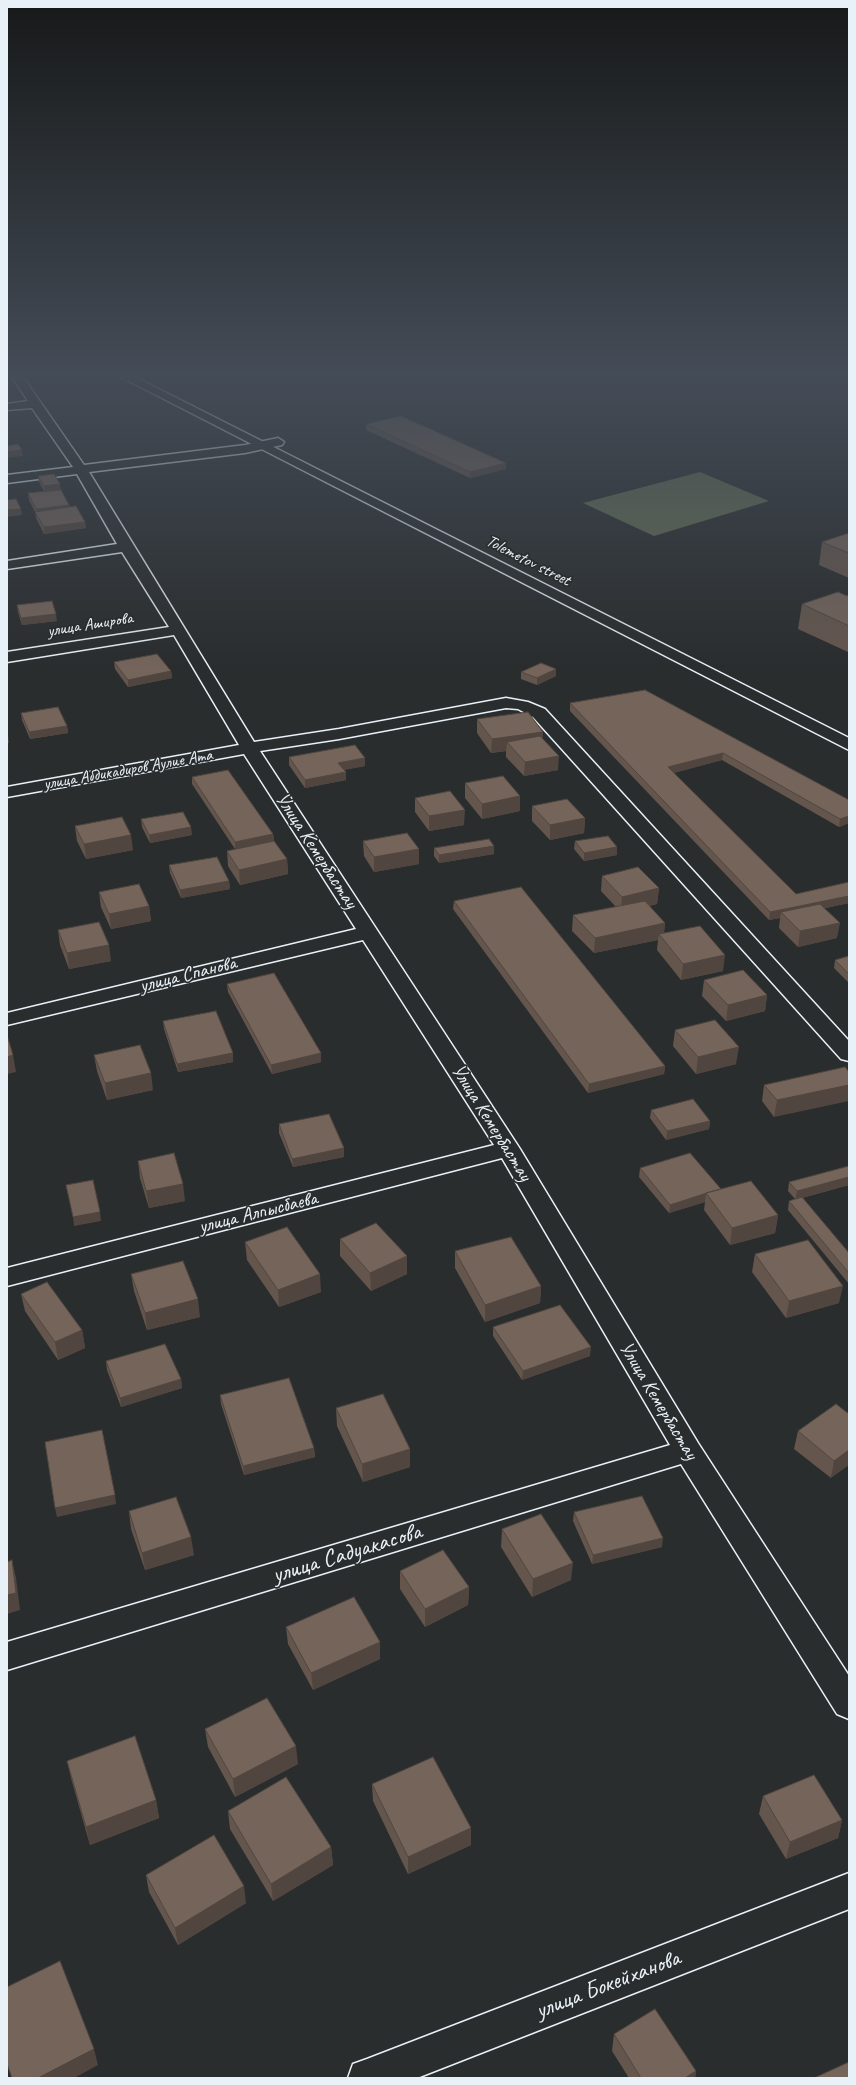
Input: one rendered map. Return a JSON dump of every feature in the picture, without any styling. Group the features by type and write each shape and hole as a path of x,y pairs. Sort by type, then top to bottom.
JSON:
{"street":[{"path":"7,479 46,474"},
{"name":"Улица Кемербастау","path":"84,474 126,547 249,748 508,1149 688,1451 849,1704"},
{"name":"Tolemetov street","path":"316,474 849,745"},
{"name":"Tolemetov street","path":"342,474 836,723"},
{"path":"7,565 126,547"},
{"name":"улица Аширова","path":"7,657 178,630"},
{"name":"улица Абдикадиров Аулие Ата","path":"7,792 249,748 339,734 506,704 522,705 539,713 849,1054"},
{"name":"улица Спанова","path":"7,1019 369,932"},
{"name":"улица Алпысбаева","path":"7,1277 508,1149"},
{"name":"улица Садуакасова","path":"7,1656 688,1451"},
{"name":"улица Бокейханова","path":"367,2078 849,1891"}],"green space":[{"path":"691,474 705,474 769,501 654,536 583,503"}],"building":[{"path":"54,474 60,484 44,486 38,476"},
{"path":"61,490 69,505 36,509 28,493"},
{"path":"16,499 21,509 7,510 7,500"},
{"path":"76,506 85,522 44,527 35,512"},
{"path":"849,533 849,553 822,542"},
{"path":"838,592 847,596 849,595 849,626 802,604"},
{"path":"52,601 56,614 21,618 17,605"},
{"path":"157,654 171,671 128,680 114,662"},
{"path":"541,663 556,669 537,678 521,672"},
{"path":"645,690 849,800 849,816 840,819 723,753 668,767 796,894 849,882 849,896 770,912 570,703"},
{"path":"58,707 67,726 29,732 21,713"},
{"path":"528,712 543,732 492,739 477,719"},
{"path":"540,736 559,756 525,762 507,742"},
{"path":"355,745 365,758 338,763 346,772 305,780 289,757"},
{"path":"228,770 273,834 235,842 192,777"},
{"path":"503,776 520,796 482,804 465,783"},
{"path":"450,791 465,810 429,816 415,798"},
{"path":"567,799 585,818 550,825 532,806"},
{"path":"183,812 191,827 149,835 141,819"},
{"path":"122,817 131,835 84,844 75,826"},
{"path":"407,833 419,849 374,857 363,841"},
{"path":"608,836 617,847 584,853 575,841"},
{"path":"489,839 494,846 439,855 434,848"},
{"path":"274,841 287,859 239,870 227,851"},
{"path":"217,857 229,881 180,890 169,865"},
{"path":"638,867 659,888 622,897 602,876"},
{"path":"139,884 149,906 109,914 99,892"},
{"path":"521,887 665,1066 589,1084 454,901"},
{"path":"645,901 665,923 595,938 573,915"},
{"path":"820,904 840,923 800,931 781,912"},
{"path":"99,922 109,945 67,953 58,930"},
{"path":"700,926 725,955 683,964 659,934"},
{"path":"849,956 849,974 835,960"},
{"path":"743,970 767,995 728,1005 704,980"},
{"path":"274,973 321,1053 271,1065 227,984"},
{"path":"216,1011 233,1053 177,1064 163,1021"},
{"path":"715,1020 739,1047 698,1057 675,1030"},
{"path":"7,1035 13,1055 7,1057"},
{"path":"140,1045 151,1073 105,1083 94,1055"},
{"path":"845,1067 849,1072 849,1085 777,1100 764,1085"},
{"path":"693,1099 710,1121 667,1131 651,1110"},
{"path":"329,1114 344,1148 292,1159 279,1124"},
{"path":"174,1153 183,1184 146,1191 138,1161"},
{"path":"690,1153 721,1189 670,1205 640,1168"},
{"path":"849,1166 849,1177 797,1191 789,1182"},
{"path":"93,1180 100,1212 73,1217 66,1185"},
{"path":"751,1181 778,1215 732,1228 706,1193"},
{"path":"802,1197 849,1253 849,1273 789,1201"},
{"path":"376,1223 407,1256 370,1273 340,1239"},
{"path":"287,1227 320,1274 278,1290 245,1242"},
{"path":"511,1237 541,1286 485,1305 455,1251"},
{"path":"808,1240 843,1286 789,1301 755,1254"},
{"path":"183,1261 198,1299 145,1313 131,1274"},
{"path":"47,1282 82,1330 55,1342 21,1294"},
{"path":"560,1305 591,1347 523,1371 493,1327"},
{"path":"165,1344 181,1379 120,1398 106,1361"},
{"path":"289,1378 314,1448 243,1466 220,1395"},
{"path":"383,1394 410,1449 362,1464 336,1408"},
{"path":"836,1404 849,1414 849,1450 834,1461 798,1431"},
{"path":"102,1430 115,1495 55,1508 45,1442"},
{"path":"642,1496 663,1538 593,1555 574,1512"},
{"path":"176,1497 191,1537 142,1553 129,1511"},
{"path":"541,1514 573,1563 533,1579 502,1529"},
{"path":"443,1550 469,1587 425,1609 400,1571"},
{"path":"12,1560 16,1593 7,1595 7,1562"},
{"path":"354,1597 380,1642 311,1673 286,1627"},
{"path":"267,1698 296,1746 233,1779 205,1729"},
{"path":"135,1736 156,1800 86,1827 67,1761"},
{"path":"433,1757 471,1828 408,1857 372,1784"},
{"path":"814,1775 842,1820 790,1842 763,1796"},
{"path":"286,1777 331,1847 271,1884 228,1811"},
{"path":"214,1835 244,1886 175,1928 146,1875"},
{"path":"60,1961 94,2049 38,2078 12,2078 7,2064 7,1987"},
{"path":"655,2009 696,2071 685,2078 641,2078 614,2034"},
{"path":"849,2062 849,2078 814,2078"}]}
